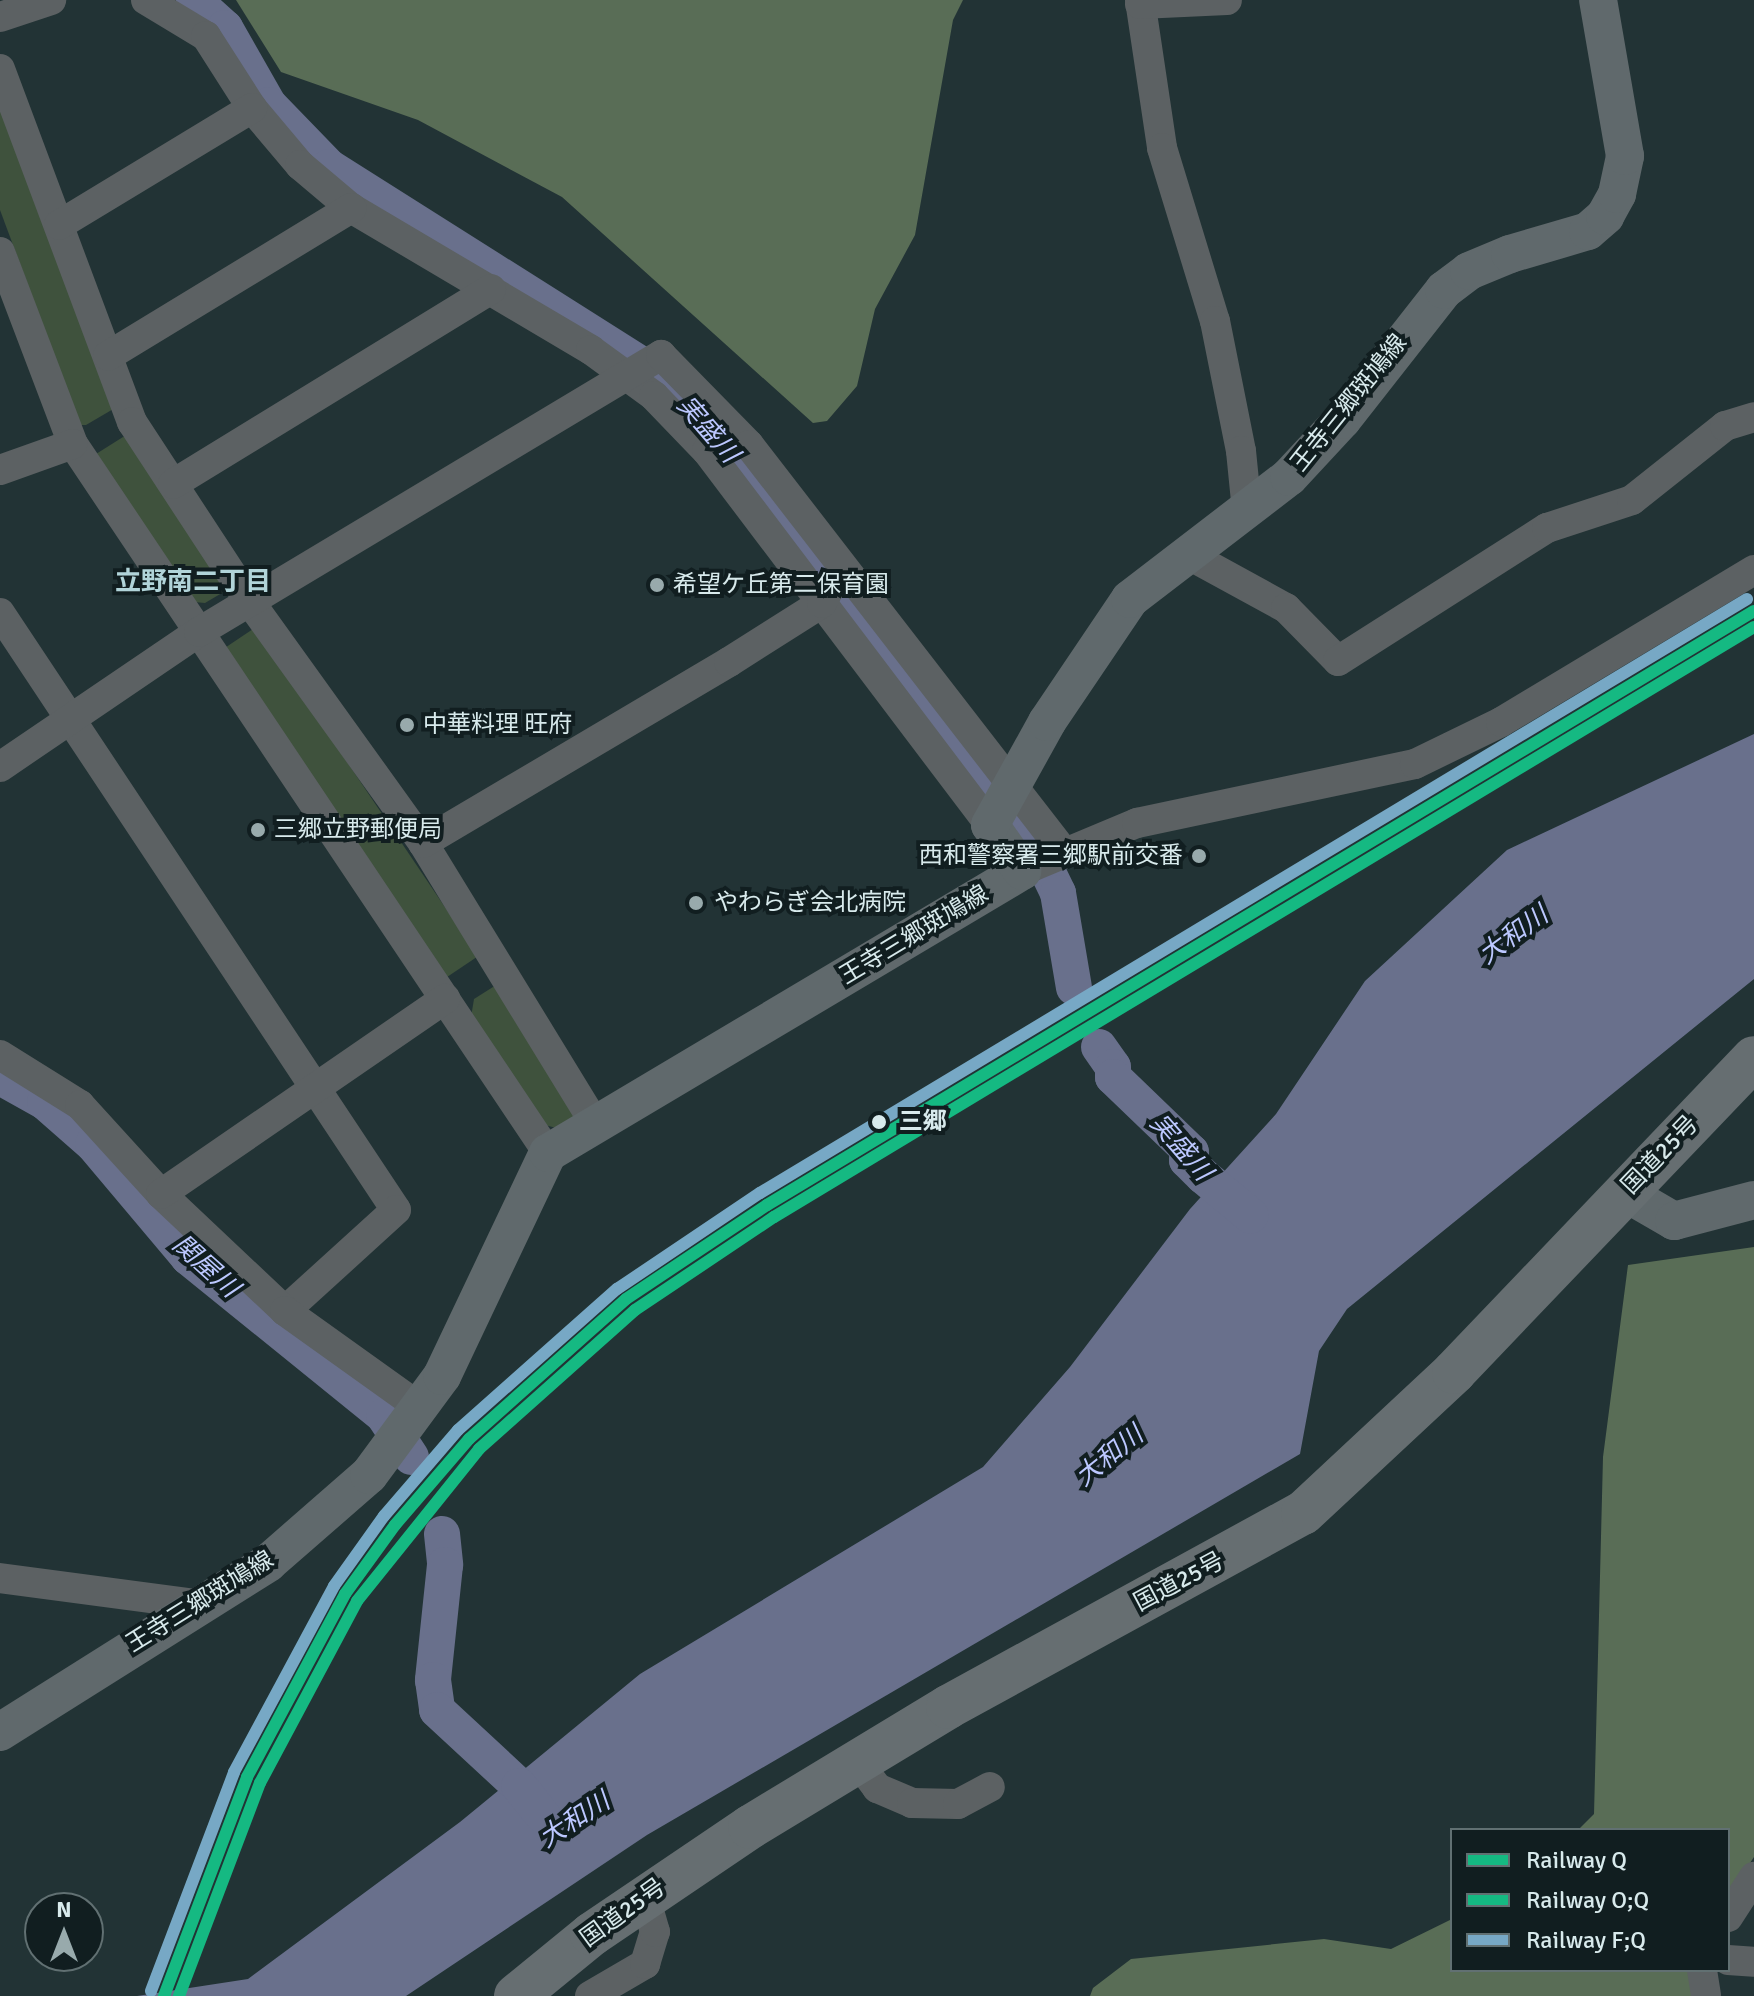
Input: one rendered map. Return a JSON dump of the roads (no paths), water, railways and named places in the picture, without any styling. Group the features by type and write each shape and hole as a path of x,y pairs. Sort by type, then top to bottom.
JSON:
{"highway":[{"name":"国道25号","path":"516,1996 645,1896 857,1761 1303,1513 1443,1383 1754,1058"}],"main road":[{"name":"王寺三郷斑鳩線","path":"1003,805 1047,722 1130,599 1289,477 1342,420 1444,290 1469,271 1510,254 1588,231 1605,216 1617,194 1625,156 1598,0"},
{"path":"1003,805 1042,861"},
{"name":"王寺三郷斑鳩線","path":"0,1732 196,1604 268,1563 369,1475 407,1427 548,1153 1042,861"},
{"path":"1624,1192 1674,1221 1754,1200"}],"street":[{"path":"0,17 51,0"},
{"path":"146,0 206,36 252,108 300,165 351,208 491,289 642,367 749,445 831,589 1003,805"},
{"path":"1227,0 1140,2 1162,148 1215,321 1241,451 1247,511"},
{"path":"0,69 132,422 250,602 423,843 596,1125"},
{"path":"59,225 252,108"},
{"path":"108,356 351,208"},
{"path":"0,252 73,444 548,1153"},
{"path":"173,484 491,289"},
{"path":"642,367 707,451 831,589 1003,805"},
{"path":"0,767 199,632 642,367"},
{"path":"1189,555 1286,608 1338,661 1547,528 1632,500 1725,426 1754,417"},
{"path":"0,470 73,444"},
{"path":"1042,861 1137,823 1415,764 1501,722 1754,570"},
{"path":"423,843 831,589"},
{"path":"0,613 319,1087 396,1210 285,1311"},
{"path":"161,1194 445,999"},
{"path":"0,1055 80,1105 161,1194 407,1427"},
{"path":"0,1578 196,1604"},
{"path":"857,1761 877,1788 912,1803 958,1804 990,1787"},
{"path":"1730,1914 1754,1877"},
{"path":"590,1996 645,1964 655,1932 645,1896"},
{"path":"1730,1960 1754,1962"},
{"path":"1702,1972 1706,1996"}],"water":[{"name":"大和川","path":"1754,734 1754,979 1347,1309 1319,1351 1300,1454 647,1835 406,1996 137,1996 248,1979 460,1822 640,1674 983,1467 1070,1367 1190,1209 1276,1114 1365,981 1507,850"}],"waterway":[{"name":"実盛川","path":"194,0 225,28 269,105 329,167 660,376 762,494 1032,839 1058,893 1074,988"},
{"name":"実盛川","path":"1099,1047 1113,1067 1113,1077 1191,1152 1187,1160 1251,1216"},
{"name":"関屋川","path":"0,1077 45,1102 93,1144 188,1257 384,1416 411,1457"},
{"name":"関屋川","path":"442,1534 445,1565 433,1680 437,1710 519,1786 543,1816"}],"rail line":[{"name":"F;Q","path":"151,1991 234,1772 334,1586 384,1516 458,1430 617,1289 760,1193 1747,599"},
{"name":"Q","path":"164,1996 247,1777 345,1594 395,1525 469,1439 626,1299 767,1205 1754,611"},
{"name":"O;Q","path":"179,1996 260,1783 357,1601 479,1449 635,1310 774,1217 1754,627"}],"place":[{"name":"希望ケ丘第二保育園","path":"657,585"},
{"name":"中華料理 旺府","path":"407,725"},
{"name":"三郷立野郵便局","path":"258,830"},
{"name":"西和警察署三郷駅前交番","path":"1199,856"},
{"name":"やわらぎ会北病院","path":"696,903"},
{"name":"三郷","path":"879,1122"}],"district":[{"name":"立野南二丁目","path":"193,583"}]}
